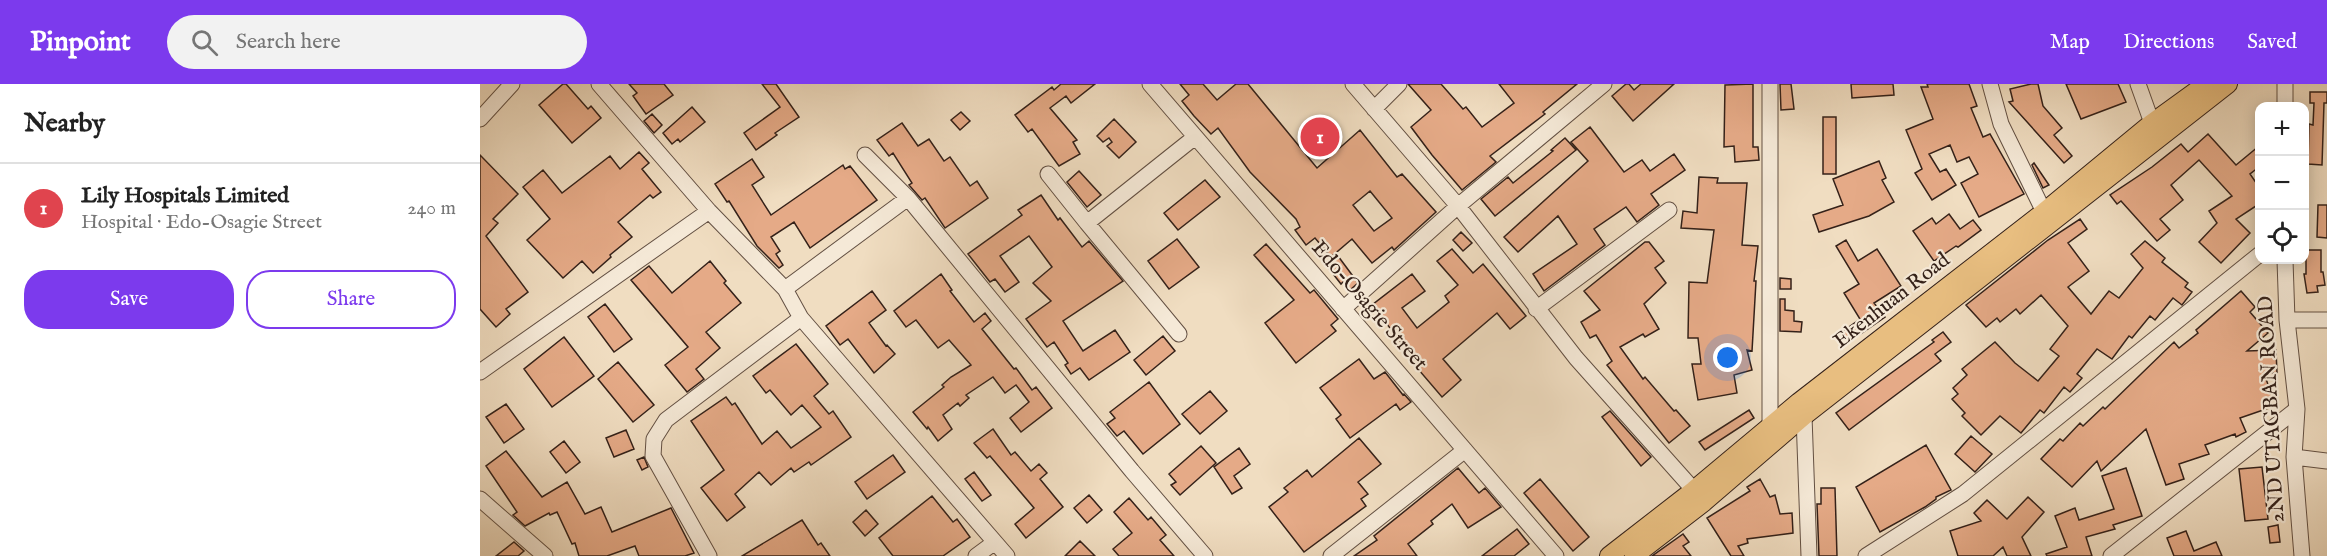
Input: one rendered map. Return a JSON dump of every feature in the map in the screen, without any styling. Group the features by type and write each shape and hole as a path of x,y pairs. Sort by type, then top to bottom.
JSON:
{"main road":[{"name":"Ekenhuan Road","path":"1634,556 1699,496 1770,425 2044,212 2152,123 2206,84"},
{"name":"Ekenhuan Road","path":"1608,556 1699,496 2167,134 2228,84"}],"street":[{"path":"480,119 512,84"},
{"path":"599,84 709,211 785,289 801,318 1007,556"},
{"name":"Edo-Osagie Street","path":"1150,84 1557,556"},
{"path":"1353,84 1458,206 1576,358 1699,496"},
{"path":"1374,109 1399,84"},
{"path":"1343,309 1458,206 1604,84"},
{"path":"1770,84 1770,425"},
{"path":"1990,84 2001,124 2044,212"},
{"path":"2138,84 2152,123"},
{"path":"2285,84 2285,102"},
{"path":"1087,223 1195,137"},
{"path":"865,155 908,198 1132,471 1205,556"},
{"path":"1048,174 1179,334"},
{"path":"785,289 908,198"},
{"path":"1536,309 1669,210"},
{"path":"480,372 709,211"},
{"path":"1866,556 1964,494 2255,257"},
{"name":"2ND UTAGBAN ROAD","path":"2286,264 2287,320 2297,409 2294,458 2302,556"},
{"path":"709,556 653,456 654,439 666,420 801,318"},
{"path":"2287,320 2327,320"},
{"path":"2111,556 2297,409"},
{"path":"1803,416 1809,556"},
{"path":"1331,556 1465,450"},
{"path":"2294,458 2327,461"},
{"path":"480,499 545,556"},
{"path":"976,556 995,542"}],"building":[{"path":"563,84 566,84 588,109 591,106 601,118 572,143 539,105"},
{"path":"629,84 664,84 673,95 646,114 633,96 637,93"},
{"path":"762,84 776,84 799,117 775,133 777,135 756,150 744,133 780,107"},
{"path":"1061,84 1095,84 1071,103 1066,96 1050,108 1077,140 1073,142 1080,154 1059,166 1032,129 1028,132 1015,115 1052,87 1054,90"},
{"path":"1180,84 1203,84 1217,100 1236,84 1248,84 1317,168 1360,130 1397,177 1402,174 1436,212 1394,250 1392,247 1372,263 1352,239 1331,257 1315,238 1306,245 1295,230 1300,227 1296,219 1250,172 1218,128 1211,134 1182,101 1189,95","holes":["1370,191 1392,218 1374,231 1353,205"]},
{"path":"1408,84 1441,84 1463,109 1466,107 1482,127 1514,103 1499,84 1577,84 1543,112 1545,114 1490,156 1496,162 1462,190 1411,127 1431,110"},
{"path":"1626,84 1634,90 1641,84 1674,84 1633,121 1612,96"},
{"path":"1753,84 1753,147 1758,147 1759,160 1735,162 1734,146 1724,147 1725,85"},
{"path":"1780,84 1791,84 1794,109 1781,110"},
{"path":"1851,84 1893,84 1894,95 1852,98"},
{"path":"1927,84 1969,84 1977,106 1971,108 1983,137 1990,134 2024,194 1979,217 1961,183 1978,174 1969,157 1957,162 1950,145 1929,154 1940,172 1946,169 1956,185 1932,200 1915,173 1922,169 1906,130 1933,119 1921,87 1928,87"},
{"path":"2038,84 2043,106 2062,128 2054,135 2072,156 2064,163 2009,102 2013,101 2010,89"},
{"path":"2066,84 2118,84 2126,102 2081,119"},
{"path":"2310,92 2327,92 2327,103 2324,103 2322,165 2309,164 2309,124 2313,125 2314,103 2310,103"},
{"path":"692,107 705,122 680,142 678,139 672,144 663,133"},
{"path":"961,112 970,121 960,130 951,120"},
{"path":"652,114 662,125 654,133 644,121"},
{"path":"1823,117 1836,117 1836,174 1823,174"},
{"path":"1114,119 1136,142 1119,158 1107,146 1112,142 1109,138 1103,142 1097,136"},
{"path":"902,123 918,146 929,139 944,161 950,157 970,186 977,181 988,198 945,228 925,198 922,200 909,185 912,183 893,153 889,156 877,140"},
{"path":"1590,127 1624,172 1642,160 1650,171 1674,154 1685,170 1651,194 1659,205 1637,222 1626,207 1594,229 1605,245 1544,291 1533,274 1577,244 1558,216 1518,252 1504,237 1588,161 1571,142"},
{"path":"2208,134 2236,165 2255,149 2255,170 2250,174 2255,181 2255,207 2236,219 2250,233 2221,263 2199,242 2217,223 2209,211 2232,196 2199,160 2171,185 2183,200 2160,219 2170,230 2157,241 2121,201 2117,204 2110,195 2181,144 2188,152"},
{"path":"1565,138 1576,150 1495,216 1481,199 1508,177 1513,183 1553,151 1551,150"},
{"path":"639,152 649,163 642,169 661,192 653,198 650,195 618,222 632,237 593,273 582,261 563,278 527,240 550,219 523,187 543,170 562,193 610,156 620,169"},
{"path":"480,155 518,194 493,219 498,223 486,236 528,292 506,309 510,314 496,327 480,309"},
{"path":"752,159 764,177 752,185 771,215 843,165 845,169 850,166 877,200 810,248 794,222 771,237 780,251 776,254 783,265 779,268 757,246 729,201 727,202 715,184"},
{"path":"1879,161 1886,178 1882,180 1894,202 1869,216 1819,232 1813,215 1843,205 1833,179"},
{"path":"2034,163 2049,185 2043,188 2032,165"},
{"path":"1079,171 1101,195 1087,207 1067,182"},
{"path":"1699,177 1718,178 1717,183 1747,183 1742,245 1758,246 1754,281 1756,281 1752,351 1747,350 1752,370 1734,375 1737,393 1698,400 1692,364 1701,364 1698,338 1688,338 1689,282 1707,283 1714,230 1681,228 1683,211 1697,213"},
{"path":"1205,180 1220,197 1178,230 1164,213"},
{"path":"1041,195 1058,220 1060,218 1082,247 1089,241 1123,281 1063,321 1083,351 1115,330 1130,352 1089,380 1080,368 1071,374 1065,365 1068,363 1054,342 1047,347 1026,319 1051,301 1033,283 1052,267 1029,236 1000,256 1019,282 1005,292 995,279 990,282 968,254 1022,215 1018,210"},
{"path":"2318,205 2327,205 2327,238 2317,237"},
{"path":"1949,214 1960,229 1973,220 1981,230 1934,261 1913,231 1932,218 1936,224"},
{"path":"2080,219 2087,229 2068,243 2089,271 2068,287 2091,314 2109,291 2119,298 2143,268 2131,254 2145,241 2165,258 2162,262 2188,283 2185,287 2192,292 2182,305 2173,298 2155,320 2150,316 2132,338 2129,336 2112,359 2097,349 2077,374 2082,378 2070,392 2064,387 2044,413 2040,410 2021,433 2000,416 1981,435 1962,416 1965,413 1952,399 1958,394 1953,388 1967,375 1962,369 1995,342 2015,363 2038,381 2059,356 2050,349 2068,326 2041,295 2020,314 2016,309 2000,322 1997,318 1986,327 1966,305 2048,240"},
{"path":"1461,232 1472,243 1463,251 1453,240"},
{"path":"1177,239 1199,267 1169,289 1148,261"},
{"path":"1846,240 1858,261 1877,249 1901,286 1874,303 1885,317 1849,342 1842,332 1860,319 1844,293 1859,284 1836,246"},
{"path":"1645,242 1649,242 1664,261 1655,268 1666,283 1644,304 1659,329 1645,337 1643,334 1620,347 1643,379 1645,377 1690,426 1669,443 1607,365 1612,361 1596,335 1590,338 1581,322 1600,310 1584,291"},
{"path":"1266,244 1310,293 1314,290 1338,319 1331,325 1336,331 1296,363 1265,323 1294,300 1254,255"},
{"path":"1452,249 1473,273 1483,264 1526,316 1510,329 1497,313 1443,359 1461,380 1442,397 1412,362 1415,360 1372,305 1412,274 1425,291 1402,308 1417,328 1449,302 1445,296 1458,285 1437,261"},
{"path":"2309,250 2321,250 2321,272 2323,272 2325,285 2317,286 2318,292 2307,293 2304,274 2306,274"},
{"path":"1338,256 1358,283 1350,290 1343,282 1341,284 1326,265"},
{"path":"710,261 726,281 724,283 741,303 706,332 720,348 696,369 704,379 687,392 665,365 688,347 631,280 649,266 672,293"},
{"path":"941,274 952,290 950,291 974,322 985,313 991,321 982,329 1032,390 1036,387 1052,408 1021,432 1010,418 1029,402 1016,385 1005,393 993,377 966,395 969,398 960,406 958,403 943,415 952,429 938,441 913,412 944,387 942,385 951,377 971,365 949,340 938,348 916,320 906,327 894,311"},
{"path":"1780,278 1791,279 1791,289 1780,289"},
{"path":"872,291 886,310 869,323 895,354 874,373 848,339 840,345 826,326"},
{"path":"2241,291 2255,307 2250,312 2268,333 2247,351 2276,350 2277,373 2264,373 2273,399 2267,401 2269,408 2240,418 2246,432 2205,445 2209,454 2179,464 2184,479 2166,485 2146,429 2101,471 2097,461 2072,487 2041,459 2060,439 2063,441 2080,423 2083,426 2103,407 2105,409 2174,342 2179,348 2198,333 2196,330"},
{"path":"1780,299 1785,299 1785,310 1794,311 1794,321 1802,322 1801,332 1780,331"},
{"path":"605,304 632,339 614,352 588,317"},
{"path":"1943,332 1951,342 1935,354 1941,361 1849,430 1836,413 1934,342 1932,340"},
{"path":"1163,336 1175,351 1146,375 1134,360"},
{"path":"564,337 594,376 552,407 524,369"},
{"path":"796,344 828,384 814,396 829,414 833,411 851,437 811,465 809,462 794,472 791,468 771,485 759,472 735,494 745,507 727,521 701,488 724,470 691,421 726,397 732,405 735,403 762,444 777,431 791,448 821,427 802,405 791,415 770,390 766,393 753,376"},
{"path":"1359,359 1374,379 1385,372 1411,402 1400,410 1396,404 1350,438 1336,419 1341,415 1320,388"},
{"path":"618,362 654,405 633,422 598,379"},
{"path":"1149,382 1180,424 1143,454 1124,431 1117,436 1107,424 1115,418 1110,412"},
{"path":"1210,391 1227,411 1200,434 1182,414"},
{"path":"506,404 524,429 504,443 486,417"},
{"path":"1749,410 1754,418 1705,450 1699,442"},
{"path":"1610,411 1651,457 1641,466 1602,417"},
{"path":"993,429 1011,455 1015,452 1031,471 1039,464 1047,473 1040,479 1063,507 1026,538 1015,524 1034,508 990,456 987,458 974,443"},
{"path":"626,430 634,449 614,457 606,438"},
{"path":"1971,436 1992,454 1975,472 1955,454"},
{"path":"1359,438 1381,464 1358,482 1368,494 1361,499 1366,506 1304,552 1269,507 1288,492 1284,488 1307,470 1312,477"},
{"path":"564,441 580,462 566,473 550,452"},
{"path":"1926,445 1951,490 1880,532 1856,487"},
{"path":"1201,446 1216,463 1180,495 1171,485 1176,482 1169,474"},
{"path":"1239,448 1250,464 1234,476 1242,488 1232,494 1214,467"},
{"path":"506,451 542,497 567,482 585,514 601,507 612,532 671,508 694,553 685,556 639,556 635,546 607,556 579,556 575,543 572,544 557,512 550,515 549,513 525,526 513,515 517,512 486,466"},
{"path":"893,455 905,472 867,499 855,482"},
{"path":"644,457 648,467 642,470 637,460"},
{"path":"2262,467 2268,519 2245,521 2239,469"},
{"path":"1458,468 1479,493 1485,488 1501,507 1468,528 1452,504 1431,521 1433,524 1408,544 1417,556 1354,556 1377,540 1374,536"},
{"path":"2126,468 2142,516 2113,525 2115,529 2086,537 2092,556 2047,556 2046,554 2067,547 2055,516 2075,508 2079,520 2114,509 2102,476"},
{"path":"974,472 991,495 982,501 965,479"},
{"path":"1540,479 1589,537 1573,551 1524,493"},
{"path":"1760,479 1770,497 1775,495 1780,514 1792,513 1793,533 1747,539 1748,543 1738,546 1744,556 1731,556 1707,518 1750,491 1747,487"},
{"path":"1821,488 1835,488 1837,556 1819,556 1817,504 1821,504"},
{"path":"1089,495 1102,510 1087,523 1074,508"},
{"path":"932,496 953,522 957,519 970,537 943,556 893,556 879,538"},
{"path":"2028,497 2044,512 2022,537 2031,556 2007,556 2003,547 1993,556 1958,556 1950,531 1981,521 1974,513 1987,500 2007,519"},
{"path":"1129,498 1148,520 1151,517 1166,535 1160,540 1174,556 1119,556 1113,549 1132,533 1114,512"},
{"path":"866,510 878,524 865,536 853,522"},
{"path":"802,520 818,545 821,543 830,556 742,556"},
{"path":"2278,525 2280,542 2270,543 2268,527"},
{"path":"1517,529 1529,544 1514,556 1482,556"},
{"path":"2186,531 2194,551 2216,542 2222,556 2174,556 2167,538"},
{"path":"1683,534 1689,542 1683,546 1691,556 1652,556"},
{"path":"1080,541 1095,556 1065,556"},
{"path":"514,542 524,551 518,556 496,556"}],"place":[{"name":"Lily Hospitals Limited","path":"1320,137"}]}
